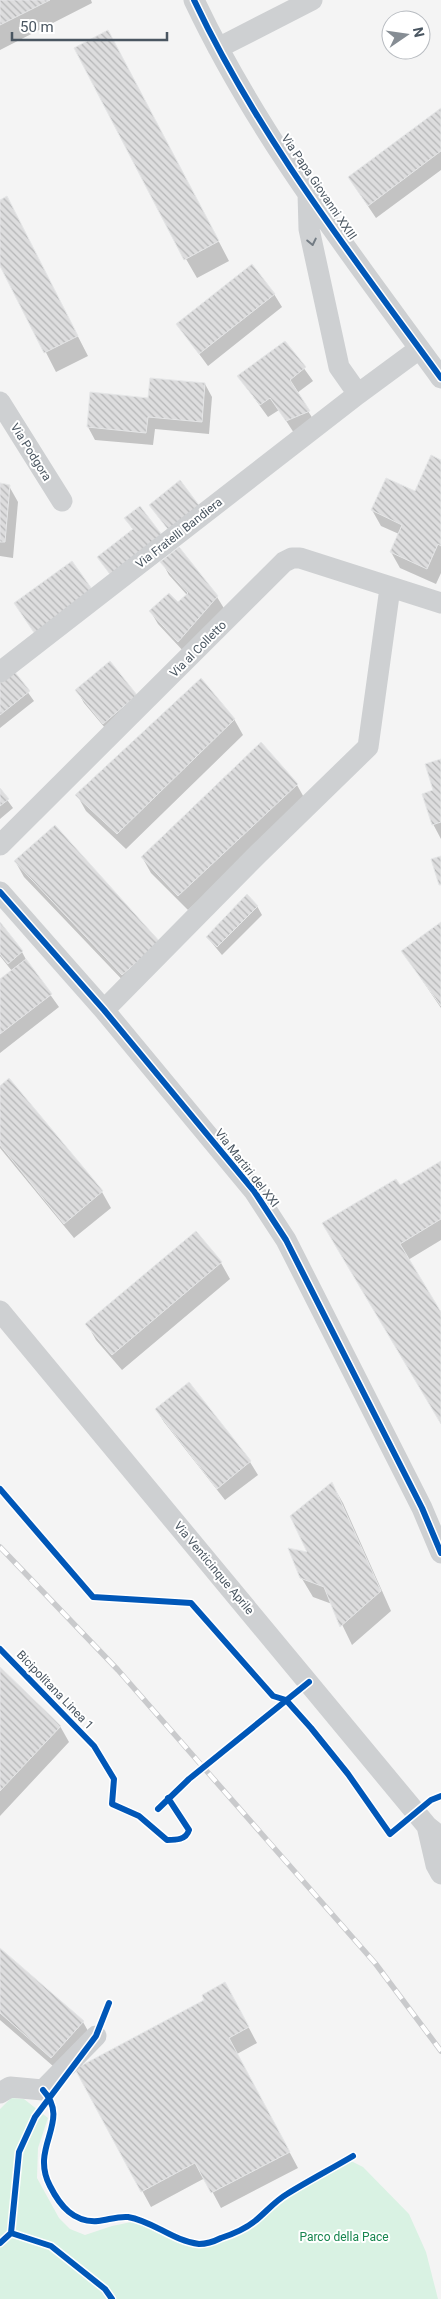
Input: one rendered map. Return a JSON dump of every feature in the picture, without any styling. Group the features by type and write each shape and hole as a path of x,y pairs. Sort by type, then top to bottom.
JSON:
{"street":[{"name":"Via Papa Giovanni XXIII","path":"194,0 218,48 259,117 308,193 441,378"},
{"path":"218,48 312,0"},
{"path":"308,193 309,229 339,367 358,394"},
{"name":"Via Fratelli Bandiera","path":"0,672 419,348"},
{"name":"Via Podgora","path":"0,402 62,501"},
{"name":"Via al Colletto","path":"0,845 284,562 292,558 300,558 390,588 438,601"},
{"path":"104,1010 258,854 368,747 390,588"},
{"name":"Via Martiri del XXI","path":"0,892 104,1010 254,1191 286,1240 434,1513 441,1553"},
{"name":"Via Venticinque Aprile","path":"0,1311 434,1832"},
{"path":"434,1832 436,1865 441,1874"},
{"path":"0,2093 10,2087 43,2090 96,2036"}],"green space":[{"name":"Parco della Pace","path":"11,2098 24,2099 48,2118 38,2148 37,2178 59,2218 70,2229 85,2235 112,2226 141,2220 183,2239 211,2241 229,2235 253,2222 278,2201 309,2185 332,2165 345,2158 363,2167 409,2214 426,2252 438,2299 0,2299 0,2109"}],"building":[{"path":"0,0 50,0 0,25"},
{"path":"108,30 219,241 184,260 74,48"},
{"path":"441,108 441,151 368,206 348,177"},
{"path":"7,196 78,336 44,353 0,266 0,200"},
{"path":"252,264 275,294 199,354 176,324"},
{"path":"285,341 306,367 290,380 310,411 286,421 270,398 260,405 237,376"},
{"path":"150,378 205,383 202,422 148,417 146,433 87,427 90,392 148,398"},
{"path":"431,455 441,460 441,546 438,544 427,569 390,552 402,525 371,510 386,478 415,491"},
{"path":"180,480 201,508 170,532 149,505"},
{"path":"0,483 10,485 5,542 0,542"},
{"path":"140,506 165,539 113,578 97,557 133,529 124,518"},
{"path":"179,547 218,596 178,642 149,611 169,593 178,602 188,593 160,562"},
{"path":"72,561 94,592 35,634 14,603"},
{"path":"110,661 137,695 103,724 75,690"},
{"path":"14,671 30,691 0,715 0,682"},
{"path":"201,678 235,719 117,834 75,795"},
{"path":"261,742 298,784 178,896 141,857"},
{"path":"441,759 441,822 432,825 422,794 433,790 425,764"},
{"path":"0,788 9,799 0,806"},
{"path":"55,825 160,942 122,975 14,861"},
{"path":"441,856 441,885 439,885 431,859"},
{"path":"247,894 258,906 217,947 206,937"},
{"path":"0,922 23,951 8,964 0,954"},
{"path":"441,922 441,1006 401,951"},
{"path":"26,959 52,994 0,1034 0,979"},
{"path":"9,1078 103,1191 64,1224 0,1145 0,1086"},
{"path":"441,1161 441,1219 400,1244 441,1312 441,1424 322,1223 396,1179 400,1185"},
{"path":"196,1231 222,1262 112,1355 85,1324"},
{"path":"189,1382 251,1461 217,1489 155,1409"},
{"path":"332,1482 381,1591 340,1627 324,1587 300,1578 288,1548 307,1552 290,1516"},
{"path":"0,1667 61,1726 0,1791"},
{"path":"0,1948 84,2021 51,2058 0,2013"},
{"path":"225,1982 249,2027 229,2038 290,2152 211,2193 195,2163 141,2192 75,2069 204,2000 202,1995"}],"railway":[{"path":"0,1547 118,1670 375,1963 441,2051"}],"cycle path":[{"path":"194,0 219,50 247,99 308,195 441,378"},
{"path":"0,892 104,1010 254,1191 286,1240 422,1508 441,1553"},
{"path":"0,1489 93,1597 191,1603 273,1696 286,1700 311,1728 348,1774 390,1834 431,1800 441,1796"},
{"name":"Bicipolitana Linea 1","path":"0,1649 94,1746 114,1779 112,1804 139,1816 167,1840 180,1839 186,1836 189,1830 168,1798"},
{"path":"158,1809 189,1779 309,1682"},
{"path":"11,2233 19,2152 35,2117 96,2036 109,2003"},
{"path":"43,2090 51,2102 53,2113 44,2159 45,2172 50,2186 63,2206 75,2216 89,2221 128,2217 146,2222 180,2239 199,2244 207,2243 247,2226 283,2197 353,2156"},
{"path":"0,2243 11,2233 51,2246 105,2289 112,2299"}]}
